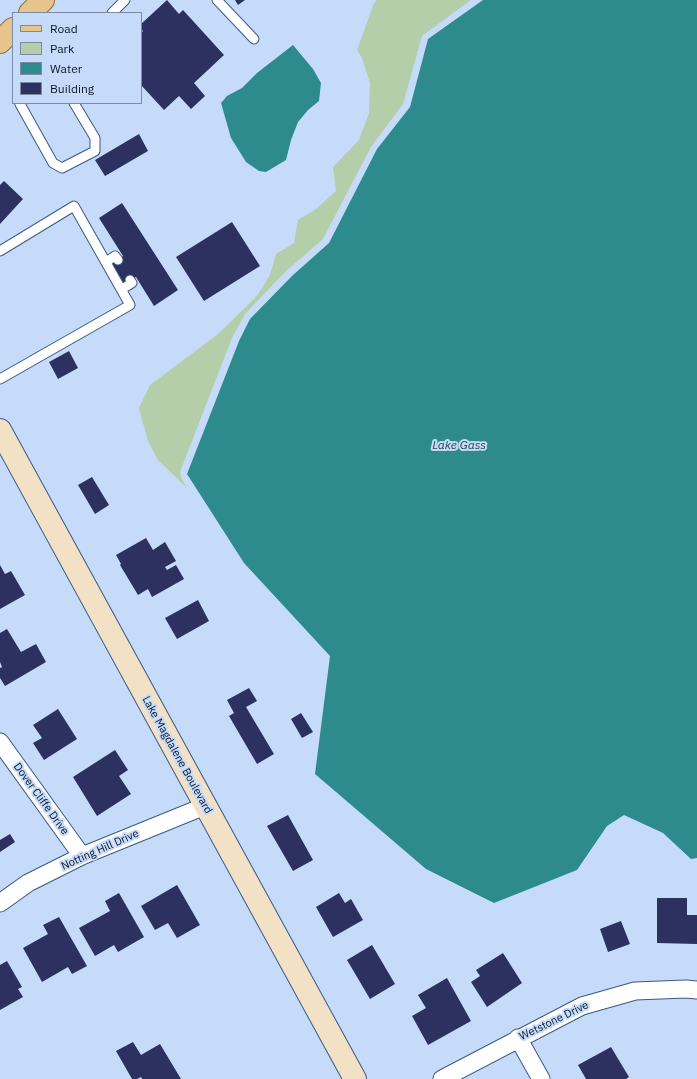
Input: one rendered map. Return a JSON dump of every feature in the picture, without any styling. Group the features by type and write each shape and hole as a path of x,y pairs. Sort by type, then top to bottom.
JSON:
{"main road":[{"path":"31,12 43,0"}],"street":[{"name":"Lake Magdalene Boulevard","path":"0,430 355,1079"},
{"name":"Dover Cliffe Drive","path":"0,742 82,856"},
{"name":"Notting Hill Drive","path":"0,903 28,883 82,856 205,806"},
{"name":"Wetstone Drive","path":"442,1079 518,1038 582,1006 635,991 697,990"},
{"path":"518,1038 541,1079"}],"lane":[{"path":"113,12 125,0"},
{"path":"217,0 254,39"},
{"path":"20,104 53,163 62,168 95,151 95,138 75,104"},
{"path":"0,251 74,206 130,304 0,379"},
{"path":"106,262 115,256 118,260"},
{"path":"122,290 132,283 130,280"}],"green space":[{"path":"377,0 471,0 422,36 403,104 371,147 323,239 286,271 245,314 232,338 180,472 181,478 188,489 158,460 148,441 139,408 150,385 218,334 257,296 270,275 276,254 294,243 298,220 316,209 336,191 333,167 359,140 369,113 370,83 362,58 357,50 374,3"}],"water":[{"name":"Lake Gass","path":"483,0 697,0 697,858 691,859 663,833 624,815 607,826 577,870 494,903 426,869 315,774 330,656 244,563 187,474 239,341 250,319 292,276 329,243 377,149 410,107 428,39"},
{"path":"293,45 313,69 321,83 319,101 308,110 298,122 291,140 286,160 266,172 259,171 246,162 231,138 221,103 227,96 242,88 257,73"}],"building":[{"path":"167,0 179,14 183,10 224,55 194,83 205,96 191,109 179,96 164,110 142,86 142,23"},
{"path":"235,0 245,0 238,5"},
{"path":"139,134 148,151 105,176 95,160"},
{"path":"4,181 23,199 0,224 0,185"},
{"path":"122,203 178,290 154,306 136,277 122,286 108,266 123,256 99,218"},
{"path":"232,222 260,266 204,301 176,257"},
{"path":"69,351 78,368 58,379 49,362"},
{"path":"92,477 109,505 95,514 78,485"},
{"path":"146,538 153,550 165,542 176,561 165,567 167,570 176,565 184,579 152,597 148,589 138,595 120,565 121,564 116,555"},
{"path":"0,565 5,574 11,571 25,595 0,609"},
{"path":"198,600 209,621 177,639 165,618"},
{"path":"7,629 21,652 36,644 46,662 5,686 0,678 0,668 2,667 0,662 0,633"},
{"path":"249,688 257,701 246,707 274,754 257,764 229,716 234,713 227,700"},
{"path":"58,709 77,739 44,760 33,743 42,738 33,725"},
{"path":"301,713 313,732 302,738 291,719"},
{"path":"115,750 128,770 119,776 131,794 97,816 73,777"},
{"path":"288,815 313,860 293,871 267,826"},
{"path":"10,834 15,842 0,852 0,840"},
{"path":"177,885 200,925 177,938 168,923 155,930 141,906"},
{"path":"119,893 144,937 118,952 114,945 95,956 79,928 110,911 105,901"},
{"path":"339,893 345,903 351,899 363,920 333,937 316,907"},
{"path":"657,898 687,898 687,915 697,915 697,944 657,943"},
{"path":"59,917 87,966 72,974 68,967 42,982 23,948 48,934 43,925"},
{"path":"621,921 630,944 608,952 600,929"},
{"path":"372,945 395,984 370,999 347,960"},
{"path":"503,953 522,983 487,1007 471,982 480,976 476,970"},
{"path":"7,961 22,987 18,989 23,997 0,1010 0,965"},
{"path":"447,978 471,1021 428,1045 412,1016 426,1008 418,995"},
{"path":"133,1042 141,1055 160,1044 181,1079 142,1079 141,1077 132,1079 116,1051"},
{"path":"611,1047 629,1077 626,1079 586,1079 578,1065"}]}
